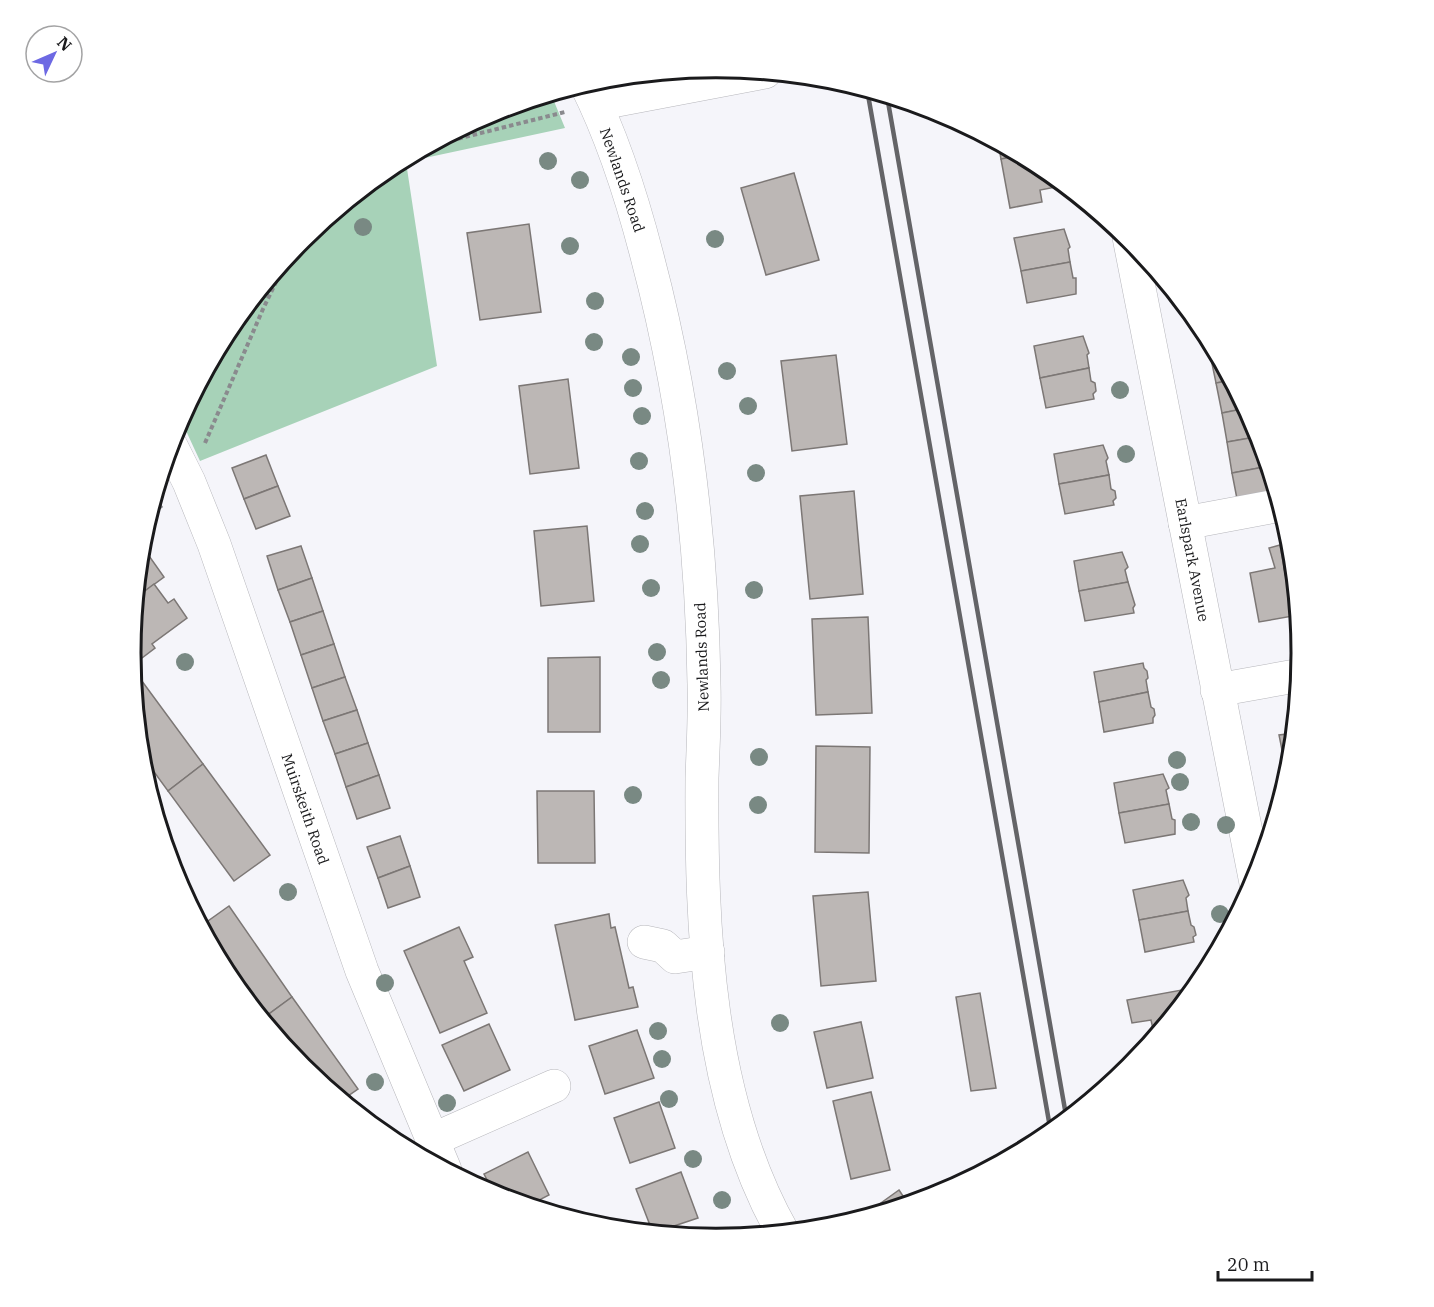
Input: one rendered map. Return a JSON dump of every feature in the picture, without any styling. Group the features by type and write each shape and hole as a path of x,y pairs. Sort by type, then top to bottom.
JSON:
{"street":[{"path":"591,94 717,78"},
{"name":"Newlands Road","path":"591,94 636,213 662,313 677,391 691,488 700,587 704,684 702,838 704,919 720,1052 730,1100 746,1155 766,1204 779,1225"},
{"name":"Earlspark Avenue","path":"1133,256 1217,690 1256,855"},
{"name":"Muirskeith Road","path":"176,457 214,544 362,972 441,1158"},
{"path":"1185,523 1273,506"},
{"path":"1217,690 1291,677"},
{"path":"644,942 663,946 675,957 708,952"},
{"path":"432,1140 554,1086"}],"path":[{"path":"477,131 591,94"},
{"path":"189,482 274,286"}],"green space":[{"path":"554,102 565,128 424,158 462,137"},
{"path":"407,169 437,366 200,461 186,431 201,399 238,334 284,274 310,247 367,197"}],"building":[{"path":"1000,152 1009,157 1001,159"},
{"path":"1009,157 1054,187 1040,190 1042,202 1010,208 1001,159"},
{"path":"794,173 819,260 766,275 741,188"},
{"path":"529,224 541,312 480,320 467,233"},
{"path":"1064,229 1070,247 1068,249 1070,262 1021,271 1014,238"},
{"path":"1070,262 1073,278 1076,278 1076,294 1027,303 1021,271"},
{"path":"1083,336 1089,353 1087,355 1089,368 1040,378 1034,346"},
{"path":"836,355 847,444 792,451 781,361"},
{"path":"1211,359 1224,382 1216,383"},
{"path":"1089,368 1091,381 1095,383 1094,399 1046,408 1040,378"},
{"path":"568,379 579,468 530,474 519,386"},
{"path":"1224,382 1238,410 1222,413 1216,383"},
{"path":"1238,410 1251,438 1227,442 1222,413"},
{"path":"1251,438 1261,467 1232,473 1227,442"},
{"path":"1103,445 1108,458 1106,461 1109,475 1059,484 1054,454"},
{"path":"266,455 278,486 244,499 232,468"},
{"path":"1261,467 1271,498 1238,504 1232,473"},
{"path":"1109,475 1111,489 1115,491 1114,505 1065,514 1059,484"},
{"path":"278,486 290,516 256,529 244,499"},
{"path":"854,491 863,594 810,599 800,496"},
{"path":"587,526 594,601 541,606 534,531"},
{"path":"1280,545 1291,616 1259,622 1250,573 1275,568 1269,548"},
{"path":"301,546 312,578 278,590 267,556"},
{"path":"1122,552 1128,567 1125,570 1128,582 1079,591 1074,561"},
{"path":"150,557 164,577 145,591"},
{"path":"1284,567 1286,567 1288,578 1289,597"},
{"path":"312,578 323,611 290,622 278,590"},
{"path":"1128,582 1135,605 1134,613 1085,621 1079,591"},
{"path":"154,584 168,603 174,599 187,618 152,644 155,648 142,658 141,654 145,591"},
{"path":"323,611 334,644 301,655 290,622"},
{"path":"868,617 872,713 816,715 812,619"},
{"path":"334,644 345,677 312,688 301,655"},
{"path":"600,657 600,732 548,732 548,658"},
{"path":"1143,663 1147,671 1148,692 1099,702 1094,672"},
{"path":"345,677 357,710 323,721 312,688"},
{"path":"143,682 203,764 168,791 154,772 146,729"},
{"path":"1148,692 1155,715 1153,723 1104,732 1099,702"},
{"path":"357,710 368,743 335,754 323,721"},
{"path":"1287,734 1283,755 1279,735"},
{"path":"368,743 379,775 346,787 335,754"},
{"path":"816,746 870,747 869,853 815,852"},
{"path":"203,764 270,855 234,881 168,791"},
{"path":"1163,774 1169,788 1166,790 1169,804 1119,813 1114,783"},
{"path":"379,775 390,808 357,819 346,787"},
{"path":"537,791 594,791 595,863 538,863"},
{"path":"1169,804 1172,819 1175,820 1175,834 1125,843 1119,813"},
{"path":"400,836 410,866 378,878 367,847"},
{"path":"410,866 420,897 388,908 378,878"},
{"path":"1183,880 1189,895 1186,898 1188,911 1139,920 1133,890"},
{"path":"868,892 876,981 821,986 813,896"},
{"path":"229,906 292,997 268,1014 238,973 208,921"},
{"path":"1188,911 1196,935 1193,937 1194,942 1145,952 1139,920"},
{"path":"609,914 611,928 615,927 629,988 633,987 638,1007 575,1020 555,925"},
{"path":"459,927 473,957 464,961 487,1013 440,1033 404,951"},
{"path":"1184,990 1153,1029 1151,1020 1132,1023 1127,1000"},
{"path":"980,993 996,1088 971,1091 956,997"},
{"path":"292,997 358,1089 349,1095 338,1086 310,1060 268,1014"},
{"path":"861,1022 873,1078 827,1088 814,1032"},
{"path":"489,1024 510,1070 464,1091 442,1045"},
{"path":"637,1030 654,1078 605,1094 589,1046"},
{"path":"871,1092 890,1170 851,1179 833,1101"},
{"path":"659,1102 675,1148 630,1163 614,1118"},
{"path":"528,1152 549,1195 539,1200 532,1198 488,1181 484,1174"},
{"path":"681,1172 698,1218 671,1227 650,1225 636,1189"},
{"path":"899,1190 904,1197 902,1198 877,1206"}],"railway":[{"path":"869,99 1049,1123"},
{"path":"889,105 1065,1111"}]}
